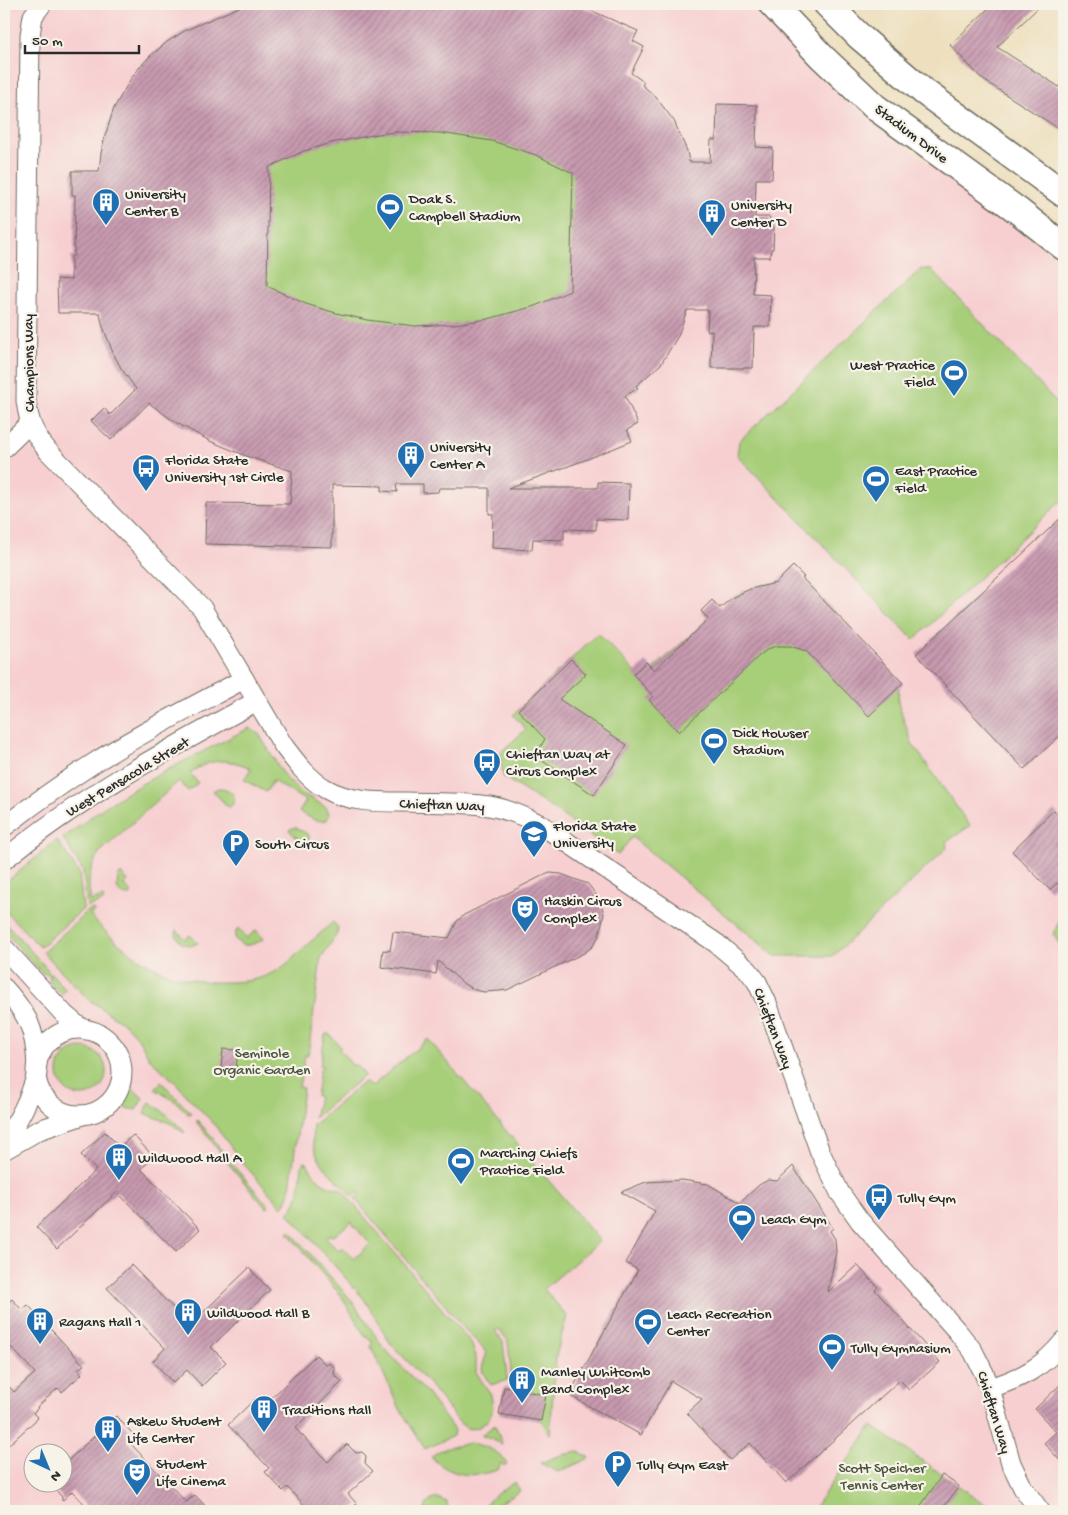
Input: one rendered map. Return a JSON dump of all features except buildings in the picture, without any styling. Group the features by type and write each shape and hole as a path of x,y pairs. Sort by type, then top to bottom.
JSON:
{"main road":[{"name":"Stadium Drive","path":"772,4 822,57 875,106 1017,210 1064,248"},
{"path":"827,4 860,36 923,91 1064,194"}],"street":[{"name":"Champions Way","path":"42,4 34,16 30,35 26,401 30,423 34,433 48,451 202,608 257,702"},
{"path":"4,448 30,423"},
{"name":"West Pensacola Street","path":"4,827 38,801 96,762 154,727 244,679"},
{"name":"West Pensacola Street","path":"4,860 61,816 119,778 257,702"},
{"name":"Chieftan Way","path":"257,702 283,745 297,763 312,779 326,789 342,796 362,800 491,806 526,817 716,943 748,970 757,982 767,1003 820,1152 840,1193 860,1221 966,1341 979,1362 990,1388 1011,1463 1023,1488 1040,1511"},
{"path":"4,948 64,1014 77,1025 99,1034 109,1041 118,1052 122,1065 119,1087 112,1099 100,1110 39,1130 4,1150"},
{"path":"4,988 23,1010 28,1019 34,1036 40,1089 46,1099 53,1106 67,1113 84,1114"},
{"path":"4,1140 22,1112 31,1092 42,1051 51,1040 65,1032 86,1030"},
{"path":"990,1388 1026,1375 1042,1364 1064,1341"}],"shaded area":[{"name":"Florida State University","path":"4,4 749,4 767,24 771,23 833,86 888,133 1035,240 1064,264 1064,1511 4,1511"}],"green space":[{"path":"631,73 644,82 615,120 610,349 638,388 625,396 129,281 132,169"},
{"path":"921,269 932,270 1064,410 1064,498 914,640 737,455 739,441"},
{"name":"Dick Howser Stadium","path":"802,578 902,684 899,686 898,703 912,743 970,826 946,842 947,848 833,956 775,956 632,837 618,855 550,807 503,777 500,753 526,729 513,715 598,633 642,679 733,597 759,586"},
{"path":"249,728 259,734 285,777 302,793 326,807 329,813 327,820 315,820 299,812 306,801 273,781 266,792 244,780 251,768 227,761 205,764 190,773 198,783 188,791 179,781 99,853 91,870 89,882 90,895 91,901 103,897 104,901 87,907 83,871 63,838 106,806 141,785"},
{"path":"223,788 233,794 233,804 229,808 213,791"},
{"path":"297,828 309,835 309,842 306,848 289,830"},
{"path":"57,840 79,873 83,909 40,947 8,914 4,907 4,884"},
{"path":"121,873 128,881 124,885 132,893 128,896 121,894 117,888 118,877"},
{"name":"Seminole Organic Garden","path":"93,909 95,911 90,915 119,944 134,955 168,973 187,979 207,982 245,981 267,975 287,964 333,922 338,927 337,934 321,958 308,1055 305,1055 299,1087 303,1088 289,1196 282,1207 242,1162 213,1123 177,1084 149,1058 138,1038 126,1025 88,999 43,952 88,911"},
{"path":"1064,912 1064,951 1053,934"},
{"path":"4,921 66,990 61,994 50,983 49,974 42,973 4,931"},
{"path":"238,928 247,938 256,930 264,939 253,944 242,945 235,939"},
{"path":"177,930 185,939 190,935 198,943 191,946 181,943 176,935"},
{"path":"326,1034 329,1034 341,1047 339,1049 353,1066 355,1064 365,1075 314,1118 319,1097 316,1096 320,1069 323,1066 320,1066"},
{"name":"Marching Chiefs Practice Field","path":"428,1039 600,1241 544,1289 567,1316 556,1356 550,1434 541,1421 545,1395 522,1389 512,1381 507,1339 498,1329 495,1331 503,1342 507,1380 491,1385 482,1370 487,1352 469,1334 355,1199 360,1194 359,1192 353,1197 323,1165 314,1148 312,1137 313,1125 365,1081 371,1087"},
{"path":"77,1048 87,1048 96,1052 102,1058 106,1072 102,1086 96,1092 87,1096 77,1096 68,1092 62,1086 58,1077 58,1067 62,1058 68,1052"},
{"path":"161,1082 192,1113 188,1114 176,1102 155,1089"},
{"path":"130,1088 143,1098 136,1110 126,1108 124,1105"},
{"path":"150,1102 169,1116 185,1132 172,1124 144,1113"},
{"path":"197,1120 229,1161 269,1206 266,1208 227,1162 197,1123"},
{"path":"304,1162 307,1163 320,1181 341,1189 471,1343 476,1356 476,1372 491,1395 493,1407 490,1417 479,1427 473,1429 466,1428 459,1422 430,1385 391,1344 364,1299 288,1213 298,1197 302,1164","holes":["351,1222 370,1244 354,1259 343,1247 338,1251 326,1237 328,1235 334,1236"]},
{"path":"290,1231 352,1301 383,1347 426,1392 454,1430 453,1436 425,1449 400,1409 371,1347 372,1340 365,1336 342,1297 288,1233"},
{"path":"495,1425 502,1444 481,1435"},
{"name":"Scott Speicher Tennis Center","path":"872,1426 995,1511 812,1511"},
{"path":"470,1443 496,1452 507,1465 504,1466 501,1463 498,1470 470,1475 447,1469 431,1457 444,1449"},
{"path":"579,1452 590,1458 558,1472 540,1463 561,1455"},
{"path":"515,1482 520,1491 487,1511 480,1511 496,1495"},
{"path":"438,1498 446,1502 450,1511 425,1511 429,1502"}],"place":[{"name":"University Center B","path":"106,226"},
{"name":"Doak S. Campbell Stadium","path":"390,231"},
{"name":"University Center D","path":"712,237"},
{"name":"West Practice Field","path":"954,397"},
{"name":"University Center A","path":"411,479"},
{"name":"Florida State University 1st Circle","path":"146,492"},
{"name":"East Practice Field","path":"876,503"},
{"name":"Dick Howser Stadium","path":"714,765"},
{"name":"Chieftan Way at Circus Complex","path":"487,786"},
{"name":"Florida State University","path":"534,858"},
{"name":"South Circus","path":"236,867"},
{"name":"Haskin Circus Complex","path":"525,933"},
{"name":"Wildwood Hall A","path":"119,1181"},
{"name":"Marching Chiefs Practice Field","path":"461,1185"},
{"name":"Tully Gym","path":"879,1221"},
{"name":"Leach Gym","path":"742,1242"},
{"name":"Wildwood Hall B","path":"188,1336"},
{"name":"Ragans Hall 1","path":"40,1345"},
{"name":"Leach Recreation Center","path":"648,1346"},
{"name":"Tully Gymnasium","path":"832,1371"},
{"name":"Manley Whitcomb Band Complex","path":"522,1404"},
{"name":"Traditions Hall","path":"264,1433"},
{"name":"Askew Student Life Center","path":"108,1453"},
{"name":"Tully Gym East","path":"618,1488"},
{"name":"Student Life Cinema","path":"137,1496"}]}
